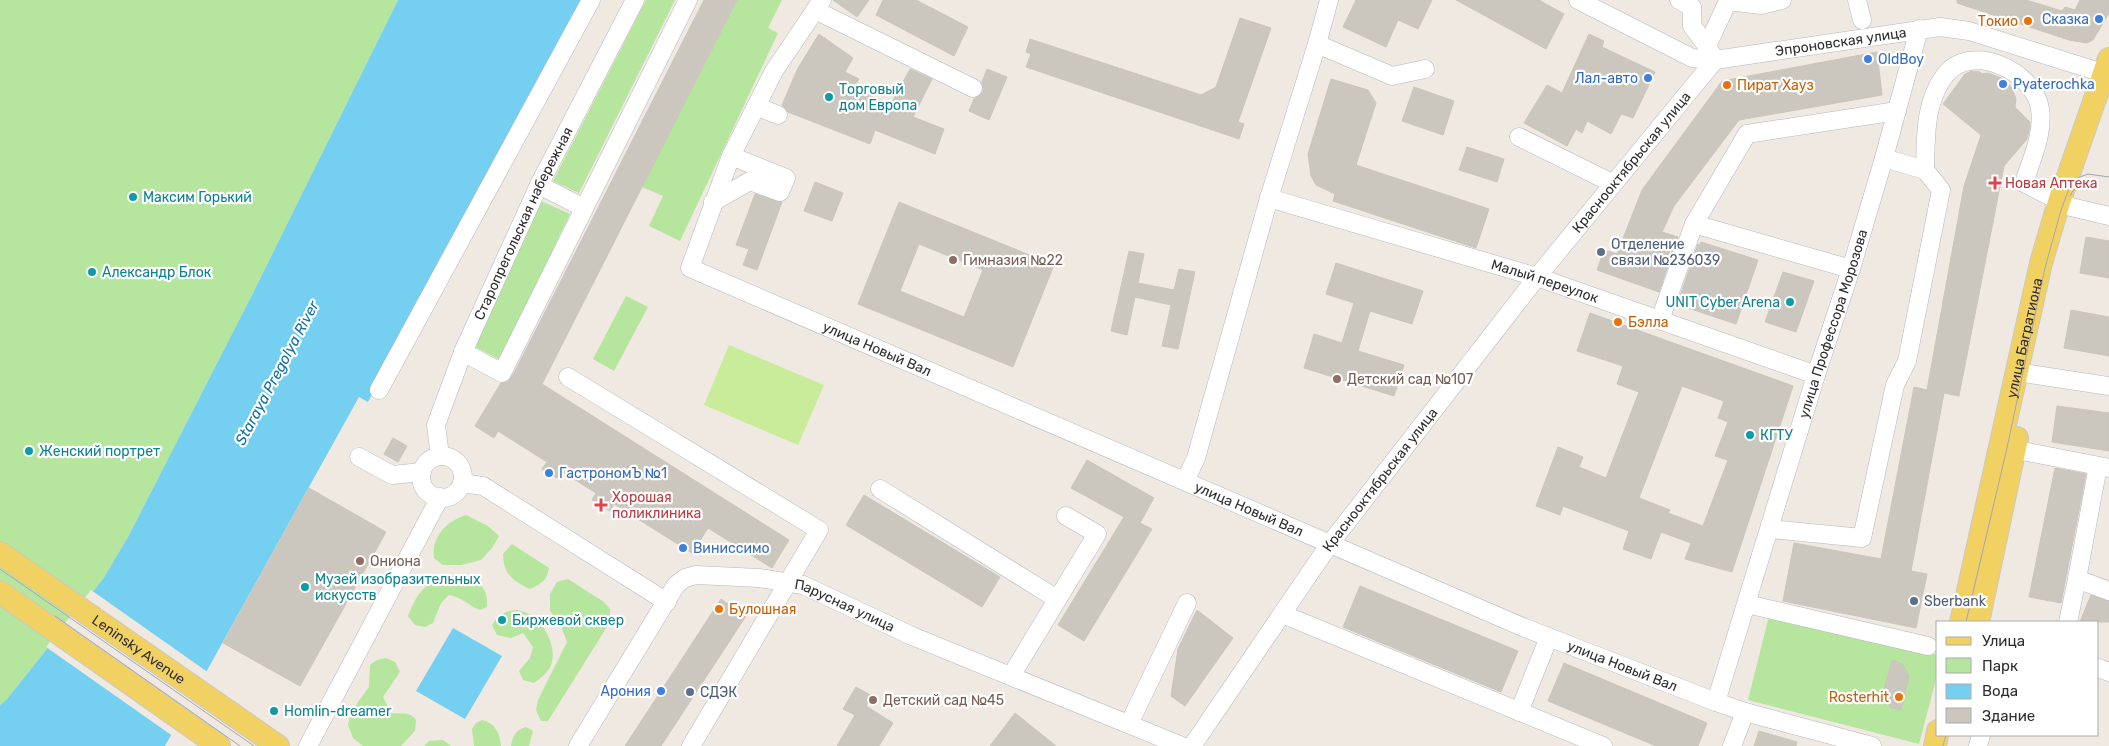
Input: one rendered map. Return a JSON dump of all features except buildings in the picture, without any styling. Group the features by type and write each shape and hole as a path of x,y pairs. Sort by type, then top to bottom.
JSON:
{"main road":[{"name":"улица Багратиона","path":"1978,621 2007,448 2041,263 2065,204 2107,69"},
{"name":"улица Багратиона","path":"1961,621 2007,448 2030,374 2065,204 2080,186 2109,95"},
{"name":"Leninsky Avenue","path":"0,553 278,746"},
{"path":"0,592 220,746"}],"street":[{"path":"379,390 591,0"},
{"name":"Старопрегольская набережная","path":"440,456 436,425 463,352 539,185 635,0"},
{"path":"463,352 502,373 688,0"},
{"path":"1185,481 1196,458 1269,198 1329,0"},
{"name":"Эпроновская улица","path":"1578,0 1692,58 1711,53 1866,39 1940,27 1969,31 2107,69"},
{"path":"1679,0 1692,7 1692,26 1711,53"},
{"name":"Краснооктябрьская улица","path":"1192,746 1329,545 1612,184 1711,53 1728,1 1761,5 1782,0"},
{"name":"Эпроновская улица","path":"1857,0 1862,20"},
{"path":"713,202 731,156 774,71 818,5 973,88"},
{"name":"улица Профессора Морозова","path":"1716,702 1816,375 1851,269 1919,29"},
{"path":"1317,44 1392,76 1426,69"},
{"path":"1925,170 1927,115 1934,92 1946,74 1957,65 1968,60 1987,61 2010,70 2022,78 2032,90 2040,108 2039,138 2024,183 2065,204 2109,216"},
{"path":"756,106 778,115"},
{"path":"1660,320 1694,224 1748,134 1897,111"},
{"path":"1519,137 1612,184"},
{"path":"713,202 750,181 780,192 786,178 731,156"},
{"path":"1770,529 1862,538 1894,385 1907,361 1941,190 1925,170 1884,158"},
{"path":"539,185 584,208"},
{"name":"Малый переулок","path":"1269,198 1538,277 1816,375"},
{"name":"улица Новый Вал","path":"713,202 690,268 1329,545 1550,638 1716,702 1872,746"},
{"path":"1694,224 1851,269"},
{"path":"2030,374 2109,386"},
{"path":"568,377 819,530 790,582 691,746"},
{"path":"2007,448 2104,467 2068,621"},
{"path":"440,456 453,459 458,463 462,469 462,483 454,494 440,497 428,492 423,486 422,472 428,461 440,456"},
{"path":"358,457 392,475 422,472"},
{"path":"462,483 483,486 667,602"},
{"path":"880,489 1057,599"},
{"path":"308,746 440,497"},
{"path":"1011,676 1096,534 1066,516"},
{"name":"Парусная улица","path":"578,746 676,585 685,578 696,576 759,578 803,585 912,636 1182,746"},
{"path":"2077,579 2109,591"},
{"path":"1129,724 1187,603"},
{"path":"1747,604 1928,646"},
{"path":"1282,614 1603,746"},
{"path":"1519,712 1550,638"},
{"path":"1732,746 1746,712"}],"green space":[{"path":"0,0 398,0 251,297 128,537 103,579 7,699 0,705"},
{"path":"646,0 675,0 579,193 553,181"},
{"path":"737,0 782,0 768,28 778,33 680,241 649,226 663,196 642,187"},
{"path":"541,201 570,214 500,360 473,346"},
{"path":"626,296 648,307 614,371 593,359"},
{"path":"729,345 824,385 798,445 704,405"},
{"path":"466,515 488,526 499,536 492,548 481,560 461,565 443,565 434,558 435,543 447,526"},
{"path":"512,544 549,568 547,576 540,584 530,589 518,583 507,572 503,554"},
{"path":"471,577 484,589 487,597 487,607 480,610 449,595 441,603 433,623 425,627 415,625 408,616 418,595 430,584 447,579"},
{"path":"568,579 604,602 610,609 610,622 548,721 541,721 536,710 538,700 567,642 560,623 550,611 550,594 557,582"},
{"path":"517,610 529,614 537,620 545,630 551,643 553,656 551,665 545,674 534,683 523,680 519,671 530,658 533,647 523,633 511,638 497,635 492,625 502,614"},
{"path":"1770,612 1936,654 1936,680 1919,744 1748,700"},
{"path":"386,658 395,662 400,672 383,697 391,713 408,714 416,720 415,731 401,746 363,746 353,738 348,725 351,712 369,687 370,665 377,660"},
{"path":"482,720 487,721 496,729 501,746 474,746 472,729 476,723"},
{"path":"526,727 533,731 529,746 511,746 516,734"},
{"path":"443,740 451,746 424,746 429,741"}],"water":[{"name":"Staraya Pregolya River","path":"398,0 588,0 368,402 359,397 165,746 0,746 0,705 7,699 103,579 128,537 251,297"},
{"path":"453,628 502,656 465,719 416,691"}],"pier":[{"path":"91,590 209,673 174,737 46,647"}],"tram line":[{"path":"1966,621 2007,448 2045,268 2061,210 2070,186 2077,178 2088,174 2109,177"},
{"path":"2070,196 2081,184 2098,182"},
{"path":"0,569 254,746"},
{"path":"55,616 240,746"},
{"path":"1943,746 1946,736"}],"place":[{"name":"Сказка","path":"2099,19"},
{"name":"Токио","path":"2028,21"},
{"name":"OldBoy","path":"1868,59"},
{"name":"Лал-авто","path":"1648,78"},
{"name":"Pyaterochka","path":"2003,84"},
{"name":"Пират Хауз","path":"1727,85"},
{"name":"Торговый дом Европа","path":"829,97"},
{"name":"Новая Аптека","path":"1995,183"},
{"name":"Максим Горький","path":"133,197"},
{"name":"Отделение связи №236039","path":"1601,252"},
{"name":"Гимназия №22","path":"953,260"},
{"name":"Александр Блок","path":"92,272"},
{"name":"UNIT Cyber Arena","path":"1790,302"},
{"name":"Бэлла","path":"1618,322"},
{"name":"Детский сад №107","path":"1337,379"},
{"name":"КГТУ","path":"1750,435"},
{"name":"Женский портрет","path":"29,451"},
{"name":"ГастрономЪ №1","path":"549,473"},
{"name":"Хорошая поликлиника","path":"601,505"},
{"name":"Виниссимо","path":"683,548"},
{"name":"Ониона","path":"360,561"},
{"name":"Музей изобразительных искусств","path":"305,587"},
{"name":"Sberbank","path":"1914,601"},
{"name":"Булошная","path":"719,609"},
{"name":"Биржевой сквер","path":"502,620"},
{"name":"Арония","path":"661,691"},
{"name":"СДЭК","path":"690,692"},
{"name":"Rosterhit","path":"1899,697"},
{"name":"Детский сад №45","path":"873,700"},
{"name":"Homlin-dreamer","path":"274,711"}]}
